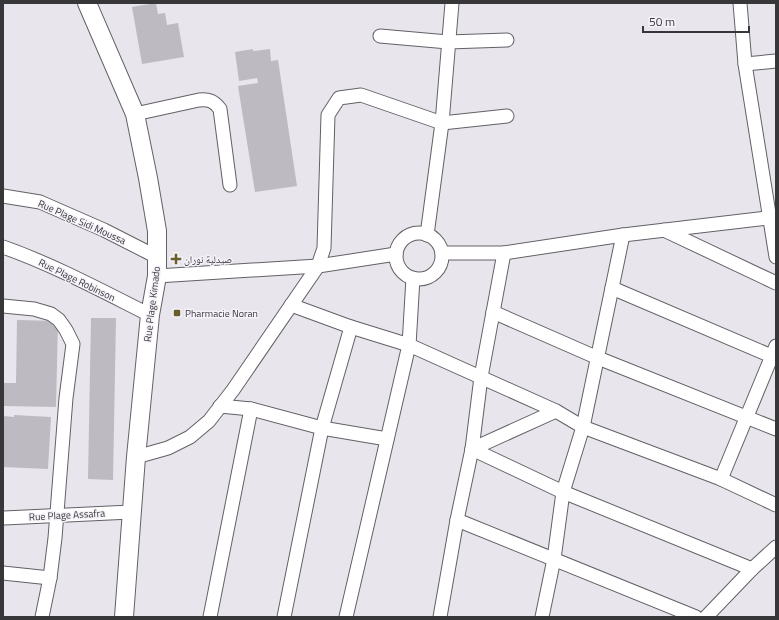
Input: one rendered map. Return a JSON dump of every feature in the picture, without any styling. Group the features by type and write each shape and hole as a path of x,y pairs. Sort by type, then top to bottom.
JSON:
{"street":[{"name":"Rue Plage Kimado","path":"87,3 134,114 148,178 157,231 157,276 150,315 136,457 124,617"},
{"path":"427,235 442,123 452,3"},
{"path":"740,3 745,64 773,218 776,257"},
{"path":"380,36 448,42 507,40"},
{"path":"745,64 776,61"},
{"path":"136,457 168,448 190,437 208,421 234,390 318,266 324,248 328,115 339,98 361,95 442,123 507,116"},
{"path":"134,114 199,100 209,100 216,104 220,109 230,185"},
{"name":"Rue Plage Sidi Moussa","path":"3,196 40,202 104,230 157,257"},
{"path":"442,253 504,253 623,235 773,218"},
{"path":"664,230 776,283"},
{"path":"417,233 427,235 434,239 439,245 442,253 441,261 438,268 431,276 424,278 413,278 406,275 400,269 396,254 398,246 403,239 410,235 417,233"},
{"path":"542,617 554,559 563,492 583,427 623,235"},
{"name":"Rue Plage Robinson","path":"3,247 23,254 65,273 150,315"},
{"path":"440,617 457,520 472,449 482,377 504,253"},
{"path":"157,276 318,266 396,254"},
{"path":"346,617 409,345 413,278"},
{"path":"612,288 774,353 720,480"},
{"path":"291,305 351,327 409,345 556,411 583,427 720,480 776,505"},
{"path":"3,306 34,309 51,314 60,320 73,344 66,398 57,516 50,578 42,617"},
{"path":"493,312 598,358 776,429"},
{"path":"284,617 322,428 351,327"},
{"path":"220,406 251,410 322,428 387,439"},
{"path":"210,617 251,410"},
{"path":"472,449 556,411"},
{"path":"472,449 563,492 752,569"},
{"name":"Rue Plage Assafra","path":"4,518 131,512"},
{"path":"457,520 696,617"},
{"path":"706,617 752,569 776,547"},
{"path":"3,573 50,578"}],"building":[{"path":"156,3 158,14 165,13 167,25 178,23 184,57 142,64 132,7"},
{"path":"253,49 253,51 270,49 271,61 278,60 297,186 255,192 238,86 258,83 257,78 239,81 235,52"},
{"path":"91,318 116,318 113,480 88,479"},
{"path":"17,320 58,321 56,407 3,406 3,383 16,383"},
{"path":"14,415 51,417 48,469 3,467 3,416 14,417"}],"place":[{"name":"صيدلية نوران","path":"176,259"},
{"name":"Pharmacie Noran","path":"177,313"}]}
